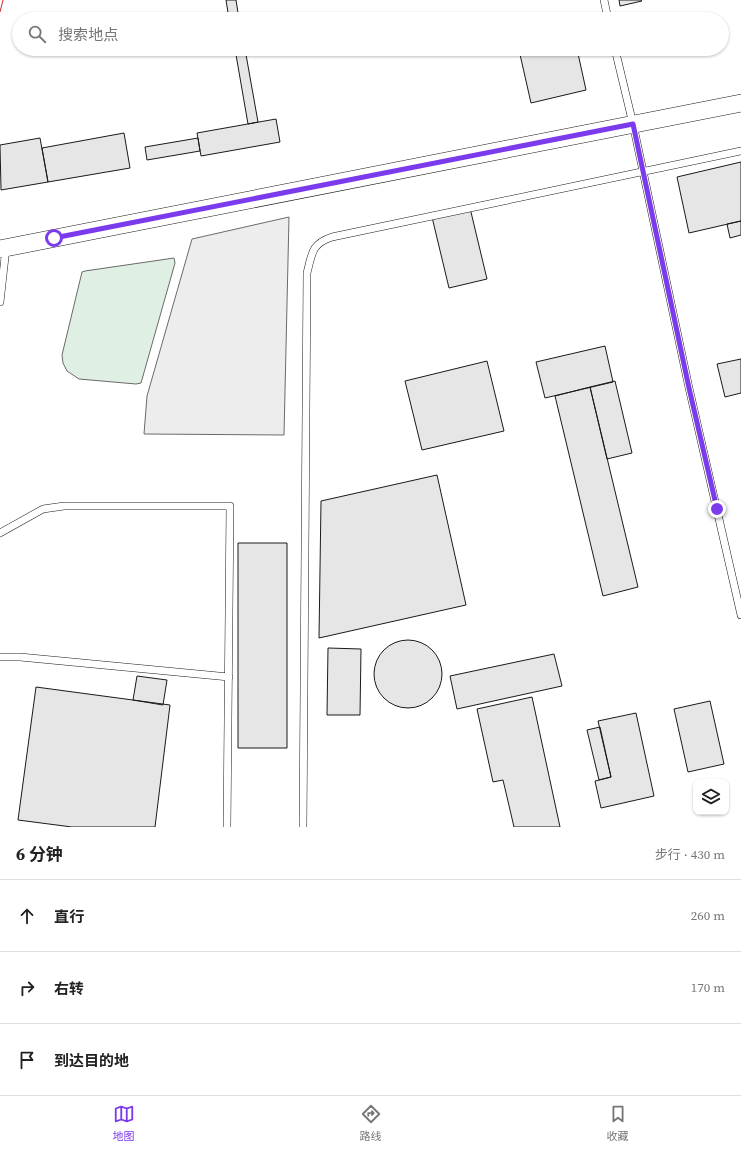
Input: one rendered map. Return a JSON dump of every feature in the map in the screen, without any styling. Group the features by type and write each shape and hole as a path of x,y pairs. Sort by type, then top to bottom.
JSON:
{"street":[{"path":"3,248 741,102"}],"lane":[{"path":"604,0 607,12"},
{"path":"618,56 689,388 741,615"},
{"path":"303,827 307,273 312,252 317,244 332,237 741,151"},
{"path":"0,302 3,248"},
{"path":"0,533 43,509 64,506 230,506 228,827"},
{"path":"0,657 20,657 229,677"}],"green space":[{"path":"174,258 175,263 141,383 136,384 79,379 67,371 63,363 62,355 82,272"}],"shaded area":[{"path":"289,217 284,435 144,434 147,396 192,239"}],"building":[{"path":"226,0 236,0 238,12 228,12"},
{"path":"619,0 641,0 642,1 620,6"},
{"path":"236,56 246,56 258,122 248,124"},
{"path":"520,56 579,56 586,90 531,103"},
{"path":"276,119 280,142 201,156 197,133"},
{"path":"124,133 130,168 48,182 42,148"},
{"path":"40,138 48,182 1,190 0,145"},
{"path":"198,138 200,151 147,160 145,147"},
{"path":"741,162 741,221 689,233 677,177"},
{"path":"470,208 487,279 449,288 432,217"},
{"path":"741,221 741,235 730,238 727,224"},
{"path":"605,346 613,382 545,398 536,362"},
{"path":"741,359 741,393 725,397 717,364"},
{"path":"487,361 504,431 422,450 405,381"},
{"path":"615,381 632,453 607,459 590,387"},
{"path":"590,387 638,587 603,596 555,396"},
{"path":"437,475 466,605 319,638 321,501"},
{"path":"238,543 287,543 287,748 238,748"},
{"path":"408,640 421,643 432,650 439,661 442,674 439,687 432,698 421,705 408,708 395,705 384,698 377,687 374,674 377,661 384,650 395,643"},
{"path":"328,648 361,649 360,715 327,715"},
{"path":"554,654 562,686 457,709 450,676"},
{"path":"137,676 167,680 163,705 133,700"},
{"path":"36,687 170,705 155,827 72,827 18,820"},
{"path":"532,697 560,827 514,827 503,780 493,782 477,709"},
{"path":"710,701 724,764 688,772 674,709"},
{"path":"636,713 654,796 601,808 595,781 611,777 598,721"},
{"path":"600,727 611,777 599,780 587,730"}],"power":[{"path":"0,12 3,0"}],"route":[{"path":"54,238 633,124 689,388 717,509"}]}
